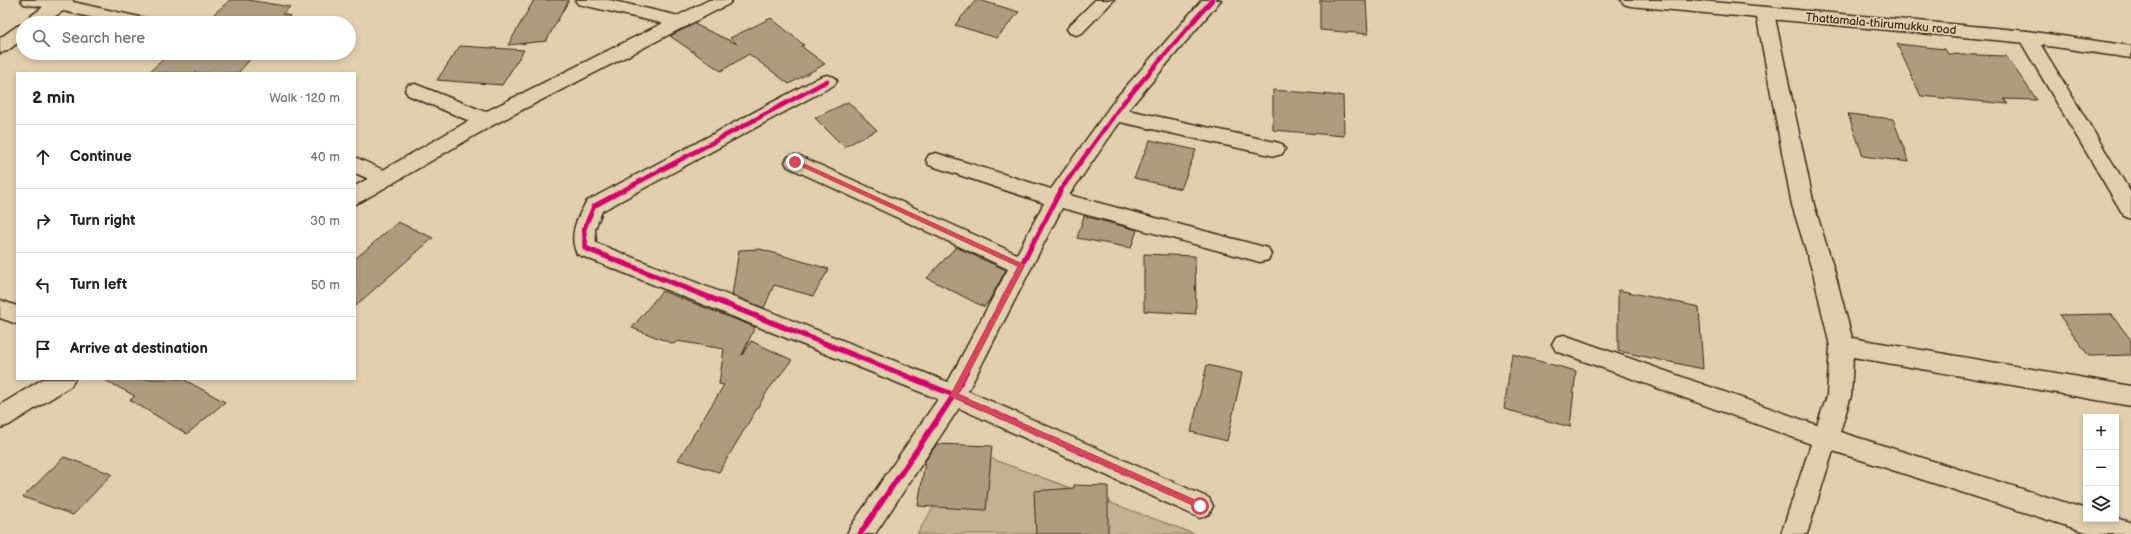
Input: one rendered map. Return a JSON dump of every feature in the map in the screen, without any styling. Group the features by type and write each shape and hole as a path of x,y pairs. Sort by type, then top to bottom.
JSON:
{"street":[{"path":"30,0 62,2 115,16"},
{"path":"356,195 383,178 486,120 723,0"},
{"path":"1076,29 1105,0"},
{"path":"860,534 954,395 1062,188 1115,114 1212,0"},
{"name":"Thattamala-thirumukku road","path":"1630,0 2027,37 2131,52"},
{"path":"593,1 682,22"},
{"path":"43,16 62,2"},
{"path":"1765,13 1803,205 1824,273 1842,346 1839,396 1794,534"},
{"path":"0,47 16,35"},
{"path":"2027,37 2131,211"},
{"path":"827,81 594,206 584,229 585,248 954,395 1200,506"},
{"path":"415,90 486,120"},
{"path":"1115,114 1275,149"},
{"path":"936,160 1057,199 1260,254"},
{"path":"795,162 1022,266"},
{"path":"356,164 383,178"},
{"path":"0,309 16,315"},
{"path":"1564,344 1825,438 2129,534"},
{"path":"1842,346 2131,396"},
{"path":"0,418 61,380"}],"shaded area":[{"path":"968,450 1195,534 917,534"}],"building":[{"path":"230,0 248,0 290,7 282,14 290,16 212,16"},
{"path":"534,0 569,0 546,41 508,45"},
{"path":"976,0 1019,12 997,38 955,25"},
{"path":"1320,0 1366,0 1368,34 1320,30"},
{"path":"771,18 804,45 801,46 825,64 789,84 749,54 721,71 670,36 694,24 737,44 730,38"},
{"path":"1897,44 1945,49 1948,54 2006,56 2037,100 2004,99 2008,104 1921,96"},
{"path":"460,46 524,50 502,85 437,80"},
{"path":"163,60 250,60 239,72 149,72"},
{"path":"1273,90 1343,96 1344,136 1273,130"},
{"path":"848,102 877,130 844,147 815,118"},
{"path":"1848,114 1893,119 1909,162 1863,156"},
{"path":"1150,140 1196,150 1181,189 1134,178"},
{"path":"1084,216 1137,230 1131,248 1077,238"},
{"path":"398,222 433,238 356,305 356,258"},
{"path":"956,247 1006,270 984,307 927,278"},
{"path":"760,249 829,269 813,296 774,285 764,308 732,295 739,250"},
{"path":"1144,254 1195,256 1196,314 1144,311"},
{"path":"1618,290 1699,307 1703,369 1618,351"},
{"path":"662,291 755,327 742,355 751,341 792,360 768,390 719,472 678,460 724,385 719,384 724,349 677,341 674,344 632,328"},
{"path":"2111,314 2131,340 2131,355 2089,356 2059,315"},
{"path":"1512,354 1576,371 1570,427 1504,409"},
{"path":"1207,365 1242,373 1227,441 1191,432"},
{"path":"105,380 185,380 225,402 187,434 130,400 135,396"},
{"path":"937,444 992,446 986,510 918,506 925,461"},
{"path":"64,457 112,474 73,515 23,497"},
{"path":"1074,485 1108,486 1108,534 1036,534 1034,491 1074,488"}],"cycle path":[{"path":"860,534 954,395 1062,188 1123,103 1212,0"},
{"path":"827,81 594,206 584,229 585,248 954,395 1200,506"}],"route":[{"path":"795,162 1022,266 954,395 1200,506"}]}
